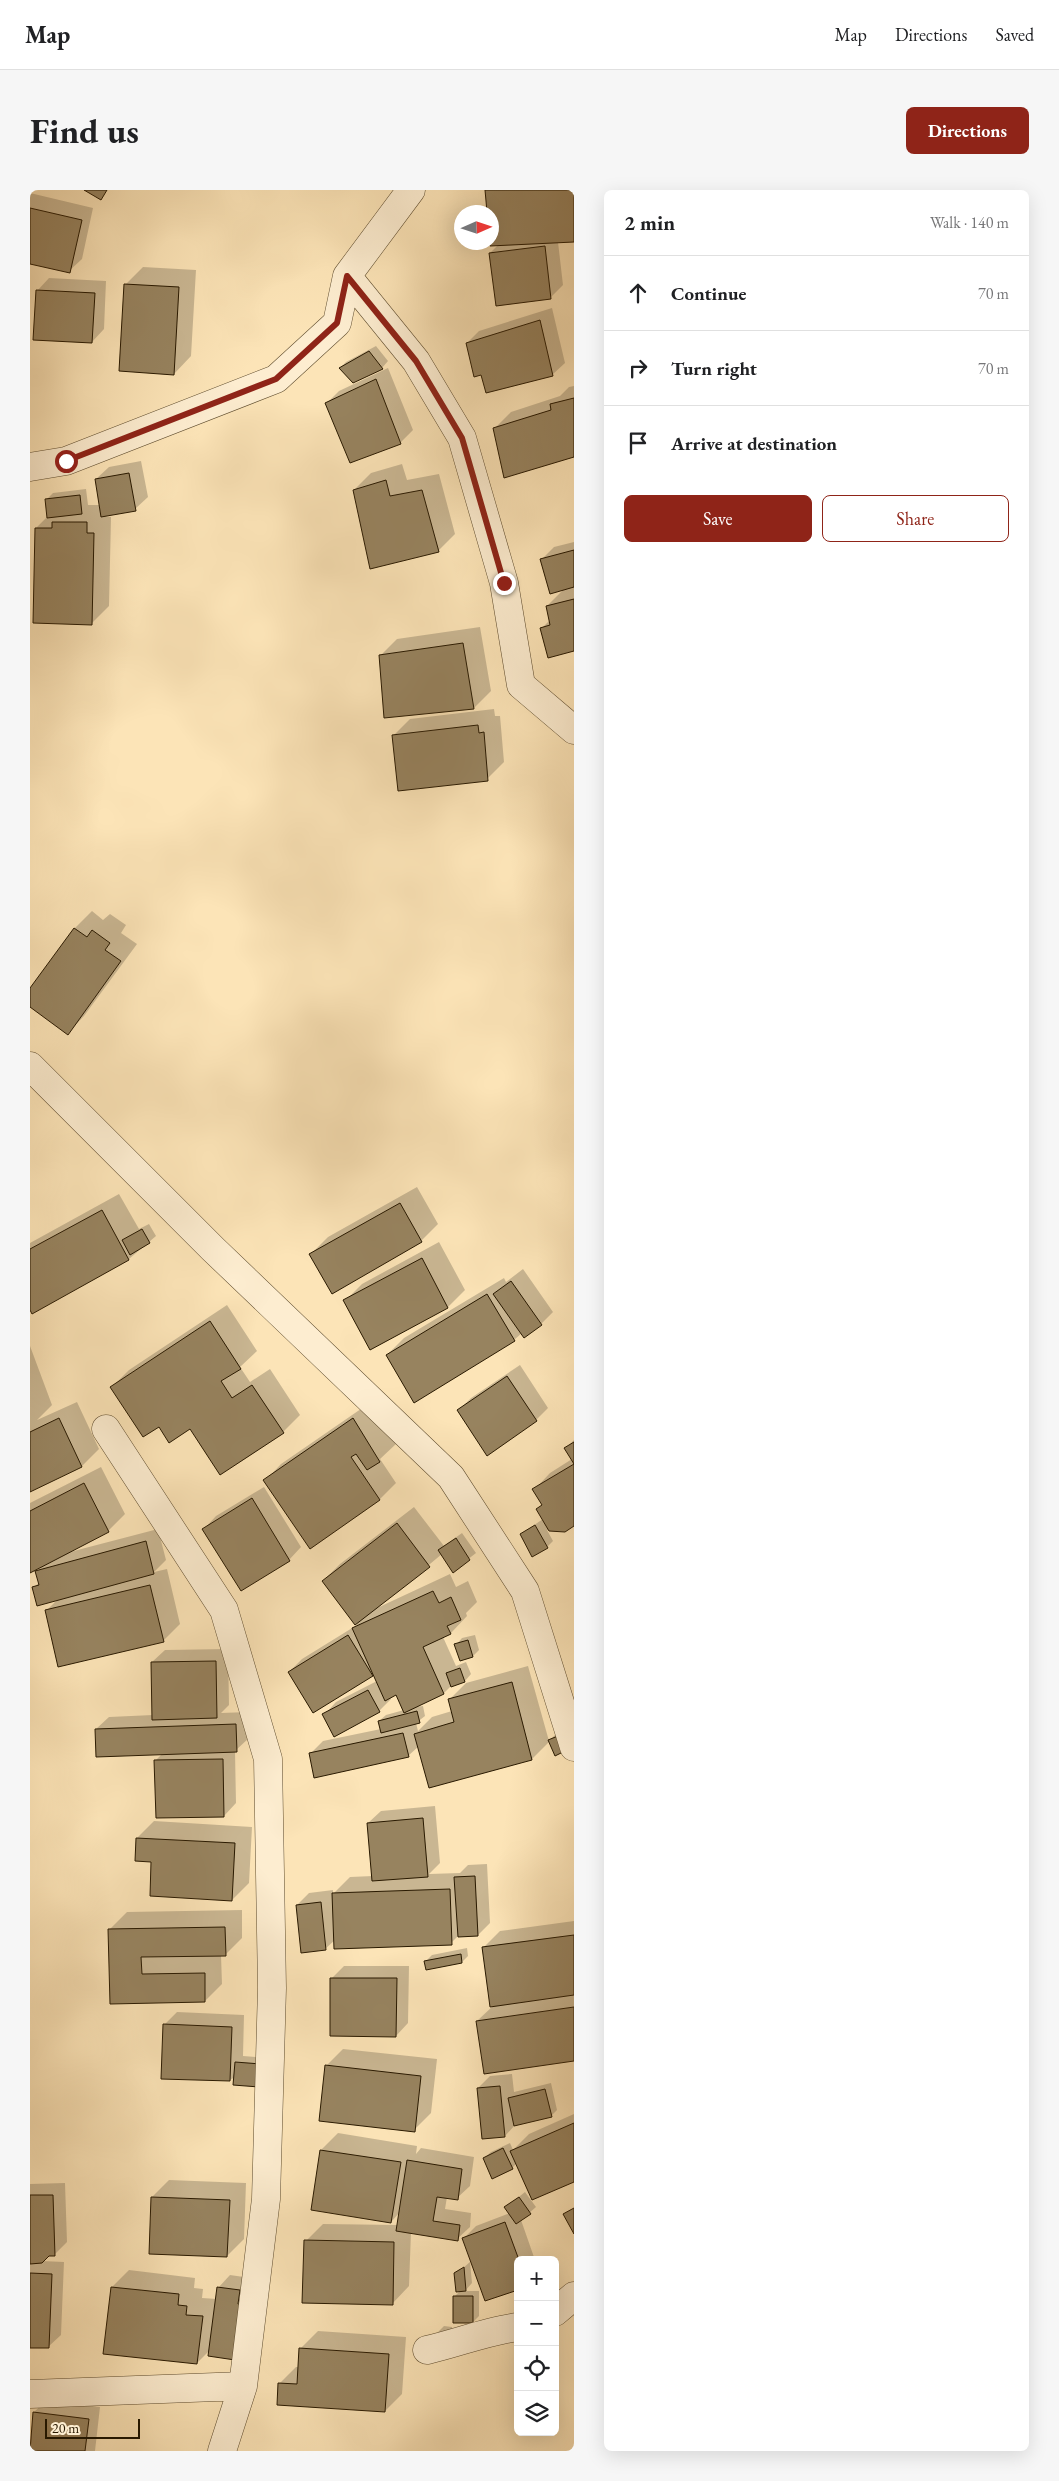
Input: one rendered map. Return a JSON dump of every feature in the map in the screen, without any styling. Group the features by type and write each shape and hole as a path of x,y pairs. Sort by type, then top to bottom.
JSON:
{"street":[{"path":"30,467 66,461 276,379 337,323 347,276 411,190"},
{"path":"347,276 416,361 462,438 504,583 521,685 574,730"},
{"path":"30,1066 213,1249 451,1477 525,1591 574,1747"},
{"path":"106,1429 224,1610 268,1758 272,1988 266,2199 242,2386 222,2451"},
{"path":"559,2309 574,2296"},
{"path":"427,2350 465,2341 495,2330 514,2328"},
{"path":"30,2394 242,2386"}],"building":[{"path":"84,190 107,190 101,200"},
{"path":"485,190 574,190 574,242 499,246 499,205 486,205"},
{"path":"30,208 82,220 70,273 30,264"},
{"path":"545,246 551,299 496,306 489,253"},
{"path":"124,284 179,287 174,375 119,371"},
{"path":"36,290 95,293 92,343 33,340"},
{"path":"540,320 553,376 486,393 481,375 474,377 466,343"},
{"path":"369,351 383,369 353,383 339,368"},
{"path":"376,379 401,444 350,463 325,403"},
{"path":"574,398 574,457 504,478 493,428 551,410 550,404"},
{"path":"129,473 136,511 101,517 95,479"},
{"path":"386,480 390,496 422,490 439,552 370,569 353,490"},
{"path":"80,495 82,514 47,518 45,499"},
{"path":"52,522 87,522 87,533 94,533 92,625 33,623 35,528 52,528"},
{"path":"574,550 574,587 550,594 540,559"},
{"path":"574,599 574,651 548,658 540,628 550,625 546,606"},
{"path":"463,643 474,709 384,718 379,655"},
{"path":"478,725 479,733 484,732 488,781 398,791 392,735"},
{"path":"74,928 87,937 92,930 110,943 105,950 121,961 68,1035 30,1007 30,988"},
{"path":"400,1203 422,1242 332,1294 309,1254"},
{"path":"102,1210 129,1260 32,1314 30,1310 30,1249"},
{"path":"142,1229 150,1243 130,1255 122,1240"},
{"path":"422,1258 448,1308 370,1350 343,1300"},
{"path":"511,1281 542,1325 524,1338 493,1294"},
{"path":"487,1294 515,1341 414,1403 386,1355"},
{"path":"210,1321 241,1369 221,1381 232,1398 252,1385 284,1433 220,1475 190,1429 169,1443 159,1427 143,1437 110,1387"},
{"path":"507,1376 537,1421 487,1456 457,1410"},
{"path":"59,1418 82,1467 30,1492 30,1432"},
{"path":"353,1418 380,1462 367,1470 356,1454 351,1457 380,1500 310,1549 263,1480"},
{"path":"574,1442 574,1464 564,1448"},
{"path":"574,1464 574,1526 565,1532 549,1531 536,1509 542,1505 532,1489"},
{"path":"84,1483 109,1532 30,1573 30,1511"},
{"path":"252,1498 290,1561 241,1591 202,1529"},
{"path":"397,1523 430,1567 355,1625 322,1581"},
{"path":"535,1525 548,1548 532,1557 520,1534"},
{"path":"456,1538 470,1560 453,1573 438,1550"},
{"path":"146,1541 154,1574 37,1606 32,1587 39,1585 35,1571"},
{"path":"150,1585 164,1642 58,1667 45,1610"},
{"path":"433,1591 439,1603 451,1597 461,1620 447,1626 451,1634 423,1647 444,1694 404,1713 396,1695 385,1701 352,1628"},
{"path":"348,1635 373,1676 313,1713 288,1672"},
{"path":"468,1640 473,1657 460,1661 454,1644"},
{"path":"216,1661 217,1718 152,1720 151,1662"},
{"path":"460,1668 465,1682 451,1687 446,1673"},
{"path":"512,1682 532,1760 429,1788 414,1734 454,1722 448,1699"},
{"path":"368,1690 380,1712 334,1737 322,1714"},
{"path":"417,1711 420,1723 381,1733 378,1721"},
{"path":"236,1724 237,1752 96,1757 95,1729"},
{"path":"403,1733 409,1757 314,1778 309,1753"},
{"path":"558,1736 565,1751 555,1756 548,1740"},
{"path":"223,1759 224,1817 156,1818 154,1760"},
{"path":"423,1818 428,1877 372,1881 367,1823"},
{"path":"136,1838 235,1843 232,1901 150,1896 151,1862 135,1861"},
{"path":"475,1876 478,1936 458,1937 454,1877"},
{"path":"450,1889 452,1945 334,1949 332,1893"},
{"path":"321,1902 326,1950 301,1953 296,1905"},
{"path":"225,1927 226,1956 141,1957 142,1974 205,1973 205,2002 110,2004 108,1929"},
{"path":"574,1935 574,1995 490,2007 482,1947"},
{"path":"461,1954 462,1963 426,1970 424,1961"},
{"path":"330,1978 397,1978 396,2037 330,2036"},
{"path":"574,2007 574,2061 484,2074 476,2021"},
{"path":"163,2024 232,2027 230,2081 161,2079"},
{"path":"235,2062 261,2064 259,2087 233,2085"},
{"path":"325,2065 421,2076 415,2132 319,2121"},
{"path":"500,2086 505,2137 482,2139 477,2088"},
{"path":"545,2089 552,2117 514,2126 508,2098"},
{"path":"574,2123 574,2182 532,2200 510,2151"},
{"path":"503,2148 513,2169 492,2179 483,2158"},
{"path":"320,2150 401,2162 391,2223 311,2210"},
{"path":"407,2160 462,2169 458,2200 437,2197 433,2221 460,2225 458,2241 396,2231"},
{"path":"30,2195 53,2195 55,2256 49,2256 42,2263 30,2264"},
{"path":"151,2197 230,2200 227,2257 149,2254"},
{"path":"519,2197 531,2214 516,2224 504,2207"},
{"path":"574,2208 574,2234 563,2214"},
{"path":"505,2222 518,2256 514,2256 514,2291 485,2301 462,2238"},
{"path":"304,2240 394,2242 393,2305 302,2303"},
{"path":"464,2267 466,2291 456,2292 454,2273"},
{"path":"30,2273 52,2274 49,2348 30,2348"},
{"path":"111,2287 179,2294 178,2305 187,2306 186,2315 203,2316 197,2364 103,2354"},
{"path":"217,2287 240,2290 238,2304 242,2305 235,2360 208,2356"},
{"path":"453,2296 473,2296 473,2323 453,2323"},
{"path":"299,2348 389,2354 385,2412 277,2405 278,2383 297,2384"},
{"path":"33,2412 89,2419 85,2451 30,2451"}],"route":[{"path":"66,461 276,379 337,323 347,276 416,361 462,438 504,583"}]}
